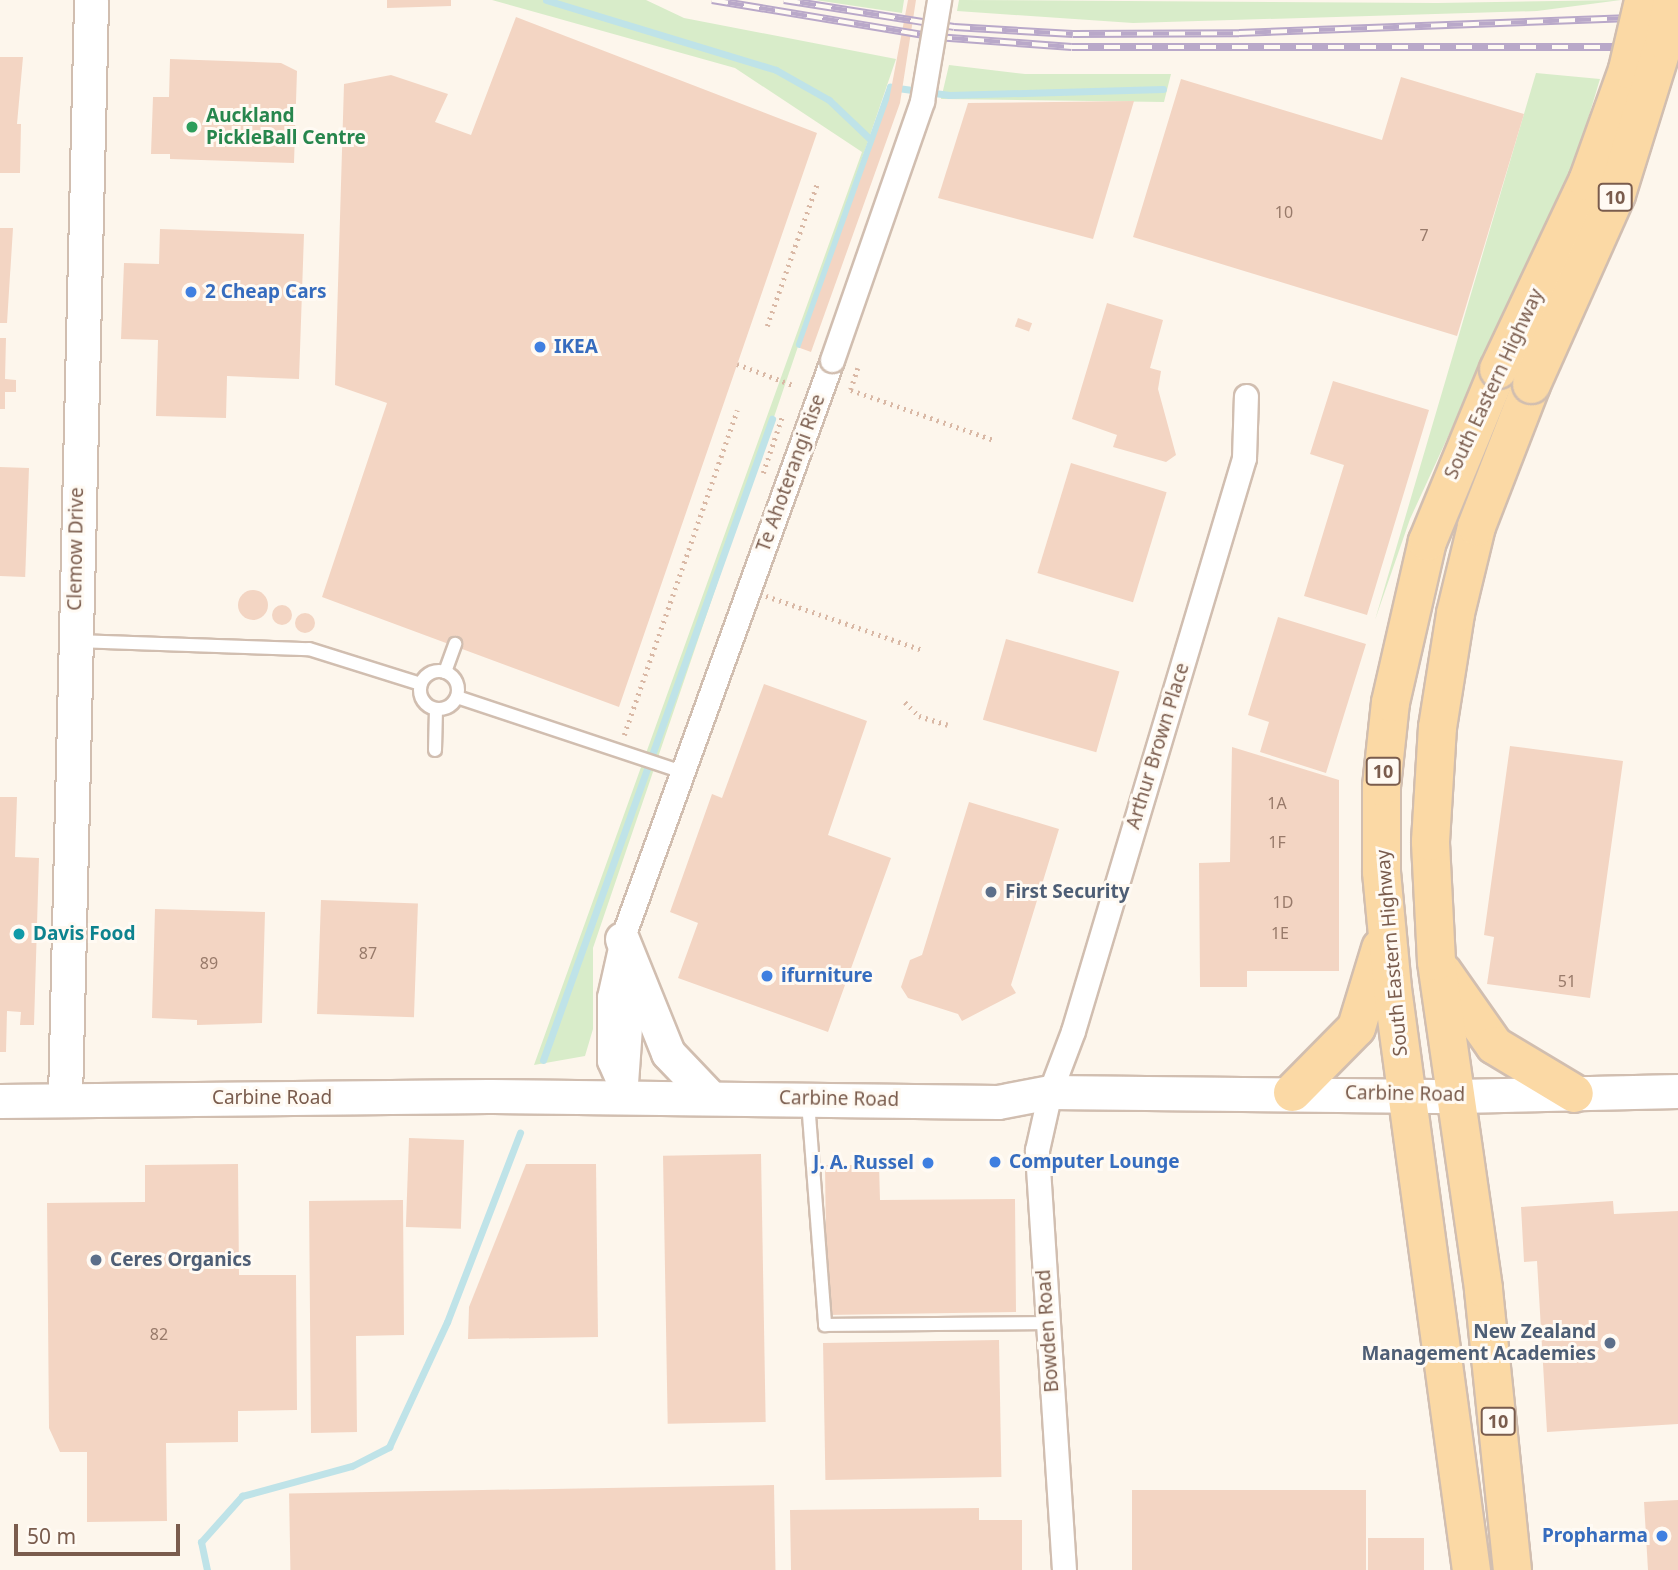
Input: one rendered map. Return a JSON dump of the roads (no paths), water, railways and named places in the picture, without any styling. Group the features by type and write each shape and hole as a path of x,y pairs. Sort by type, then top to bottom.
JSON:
{"main road":[{"name":"Clemow Drive","path":"65,1098 91,0"},
{"name":"South Eastern Highway","path":"1471,1570 1386,928 1381,786 1407,616 1447,486 1498,369 1587,181 1627,69 1643,0"},
{"name":"South Eastern Highway","path":"1512,1570 1483,1288 1458,1096 1436,961 1430,841 1432,783 1452,626 1476,526 1531,384 1616,194 1664,40 1672,0"},
{"path":"1292,1092 1356,1027 1386,928"},
{"path":"622,939 668,1053 710,1097"},
{"path":"1436,961 1494,1045 1574,1093"},
{"name":"Carbine Road","path":"0,1101 65,1098 710,1097 998,1102 1050,1092 1292,1092 1458,1096 1678,1091"}],"street":[{"name":"Te Ahoterangi Rise","path":"625,1097 609,1061 609,997 622,939 832,360 922,101 939,0"},
{"name":"Arthur Brown Place","path":"1050,1092 1073,1031 1244,458 1246,396"},
{"name":"Bowden Road","path":"1050,1092 1037,1150 1064,1570"}],"lane":[{"path":"74,641 309,649 421,684"},
{"path":"445,672 455,645"},
{"path":"445,672 457,685 457,696 449,706 436,709 424,703 421,684 428,674 445,672"},
{"path":"457,696 624,748 657,764 683,772"},
{"path":"435,750 436,709"},
{"path":"808,1098 825,1325 1048,1323"}],"waterway":[{"path":"546,0 776,70 829,100 871,140"},
{"path":"799,344 890,87 949,95 1163,89"},
{"path":"543,1060 772,419"},
{"path":"207,1570 201,1542 242,1496 352,1466 389,1447 447,1322 520,1133"}],"railway":[{"path":"712,0 936,37 1072,47 1678,47"},
{"path":"784,0 954,27 1073,34 1239,33 1678,16"}],"place":[{"name":"Auckland PickleBall Centre","path":"192,127"},
{"name":"2 Cheap Cars","path":"191,292"},
{"name":"IKEA","path":"540,347"},
{"name":"First Security","path":"991,892"},
{"name":"Davis Food","path":"19,934"},
{"name":"ifurniture","path":"767,976"},
{"name":"Computer Lounge","path":"995,1162"},
{"name":"J. A. Russel","path":"928,1163"},
{"name":"Ceres Organics","path":"96,1260"},
{"name":"New Zealand Management Academies","path":"1610,1343"},
{"name":"Propharma","path":"1662,1536"}]}
